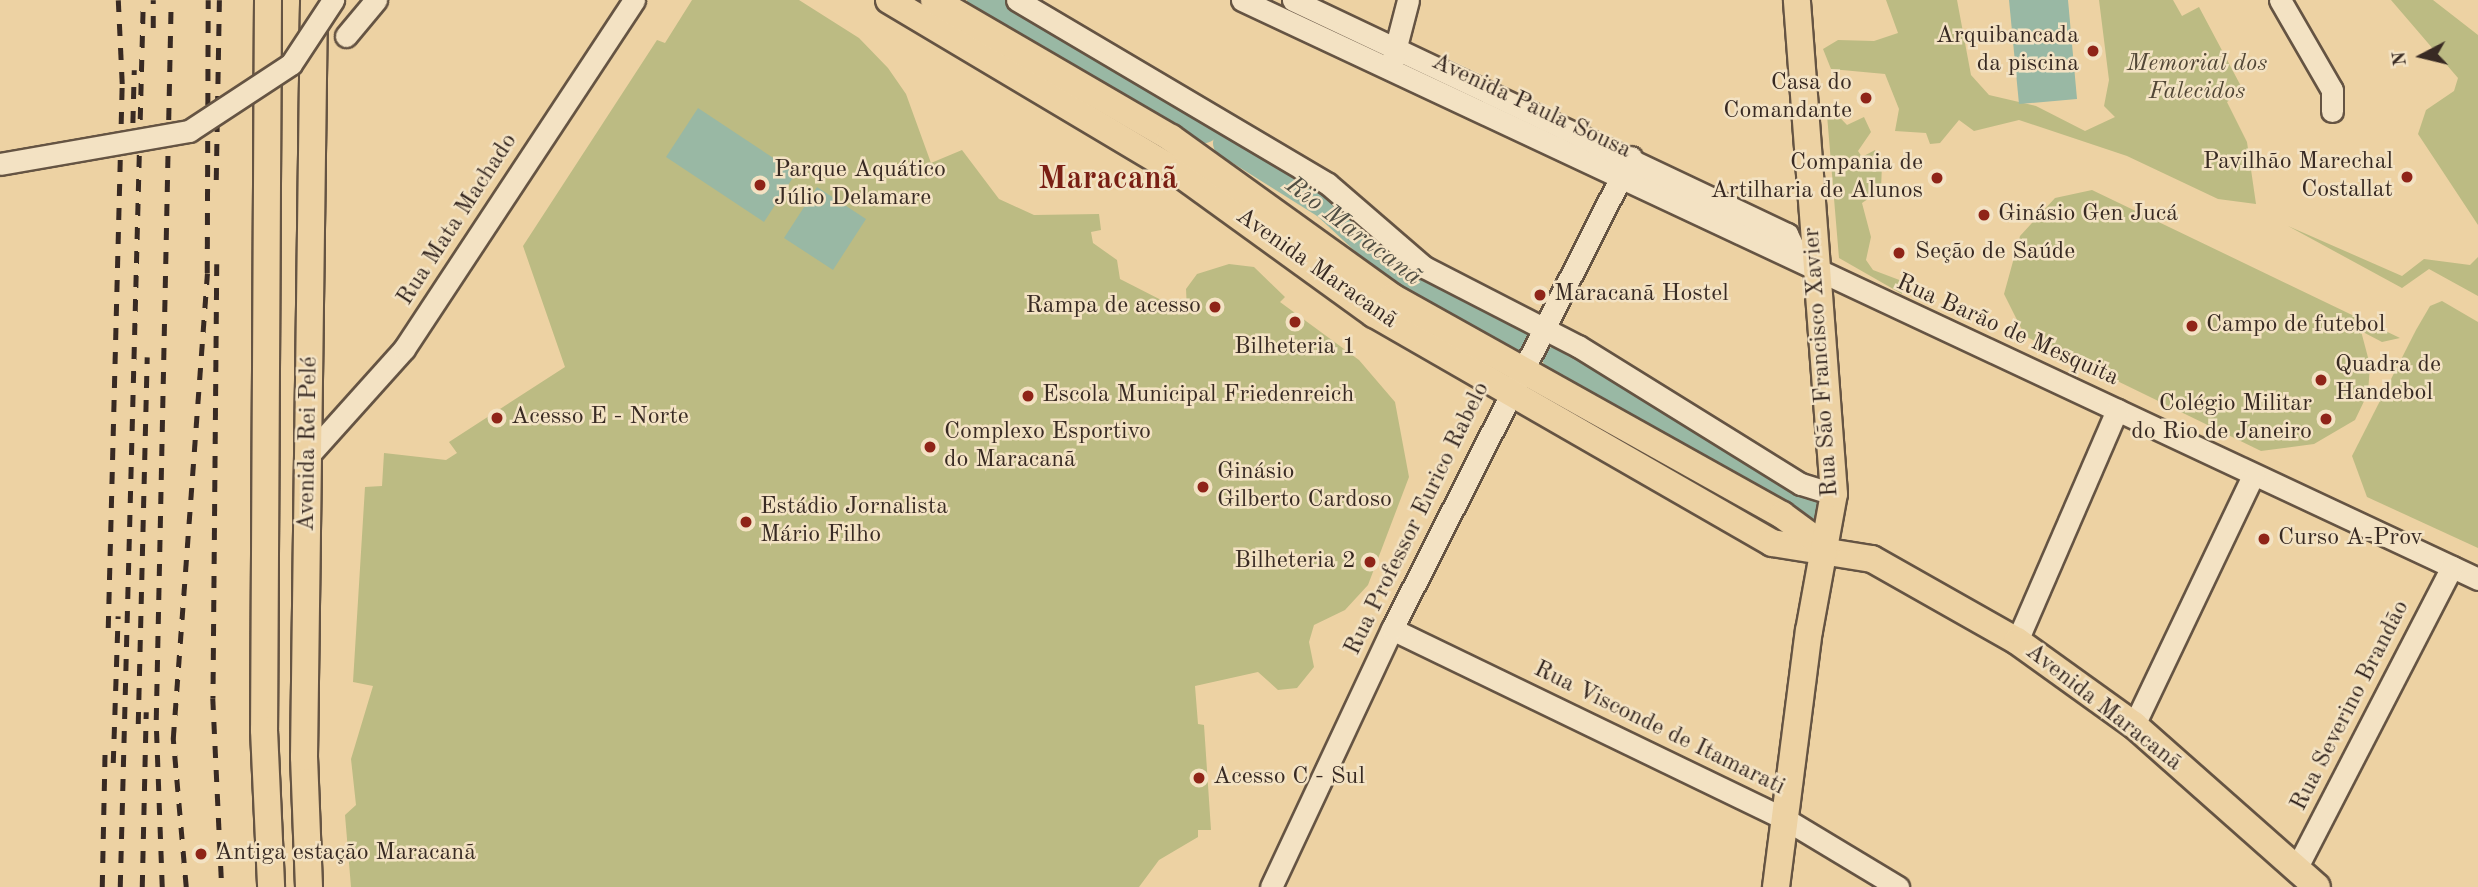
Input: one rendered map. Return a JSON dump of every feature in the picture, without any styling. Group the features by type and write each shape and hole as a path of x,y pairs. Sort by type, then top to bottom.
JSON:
{"main road":[{"name":"Avenida Rei Pelé","path":"268,0 264,730 271,887"},
{"name":"Avenida Rei Pelé","path":"309,887 304,807 314,0"},
{"name":"Avenida Maracanã","path":"889,0 1179,173 1374,314 1774,544 1828,549 1882,564 2017,641 2134,725 2317,887"},
{"name":"Avenida Maracanã","path":"934,0 1171,138 1392,297 1523,367 1782,515 1828,549"},
{"name":"Rua São Francisco Xavier","path":"1776,887 1809,631 1828,549 1834,494 1809,264 1797,0"}],"street":[{"path":"0,164 189,131 291,64 333,0"},
{"path":"346,36 376,0"},
{"name":"Rua Mata Machado","path":"308,456 404,349 634,0"},
{"path":"1017,0 1328,184 1424,267 1543,328 1801,484 1834,494"},
{"name":"Avenida Paula Sousa","path":"1242,0 1621,178 1787,233 1809,264"},
{"name":"Avenida Paula Sousa","path":"1293,0 1631,157 1718,212"},
{"path":"1390,71 1408,0"},
{"path":"2282,3 2332,90 2332,111"},
{"name":"Rua Professor Eurico Rabelo","path":"1271,887 1392,629 1631,157"},
{"name":"Rua Barão de Mesquita","path":"1809,264 2478,579"},
{"path":"2017,641 2117,410"},
{"path":"2134,725 2253,475"},
{"name":"Rua Severino Brandão","path":"2297,869 2452,567"},
{"name":"Rua Visconde de Itamarati","path":"1392,629 1785,820 1898,887"}],"green space":[{"name":"Complexo Esportivo do Maracanã","path":"692,0 799,0 859,38 888,68 906,94 931,163 962,150 999,199 1034,215 1099,214 1101,230 1091,232 1093,243 1117,260 1120,279 1169,304 1173,315 1187,310 1186,289 1197,274 1229,264 1254,267 1285,297 1280,302 1359,360 1395,402 1409,477 1368,585 1345,610 1314,625 1309,642 1314,667 1297,688 1278,690 1258,672 1195,686 1198,724 1204,725 1211,830 1198,830 1198,837 1159,860 1139,887 351,887 345,815 356,805 351,759 373,686 353,682 365,487 382,486 384,453 446,460 457,453 449,442 565,367 523,246 657,40 665,43"},
{"name":"Memorial dos Falecidos","path":"1886,0 1957,0 1971,75 1989,95 2036,106 2085,131 2115,117 2104,106 2109,80 2099,0 2173,0 2182,16 2199,7 2243,90 2227,102 2247,142 2256,204 2218,199 2127,156 2019,120 1974,131 1959,120 1940,143 1930,144 1926,133 1895,131 1899,109 1885,74 1831,69 1823,49 1838,40 1874,41 1898,33"},
{"path":"2391,0 2433,0 2478,35 2478,225 2418,134 2426,110 2454,91 2458,78"},
{"path":"1826,103 1847,125 1864,117 1871,132 1858,151 1862,157 1875,150 1882,164 1881,190 1862,203 1871,237 1866,260 1873,270 1902,281 1902,294 1839,258"},
{"path":"2092,190 2400,338 2382,342 2361,331 2370,365 2368,393 2355,420 2314,444 2261,451 2025,336 2004,294 2020,236 2055,198"},
{"path":"2288,226 2402,276 2424,259 2470,265 2478,257 2478,296 2429,269 2402,288"},
{"path":"2442,301 2478,322 2478,548 2367,497 2352,456 2416,330 2430,306"}],"shaded area":[{"path":"2009,0 2068,0 2077,99 2019,104"},
{"path":"698,108 796,173 764,222 666,157"},
{"path":"817,187 866,219 833,270 784,238"}],"waterway":[{"name":"Rio Maracanã","path":"981,0 1204,129"},
{"name":"Rio Maracanã","path":"1227,143 1326,205 1399,273 1517,339"},
{"name":"Rio Maracanã","path":"1557,360 1806,507"}],"railway":[{"path":"108,628 122,84 118,0"},
{"path":"120,887 143,0"},
{"path":"153,0 153,28"},
{"path":"162,887 156,720 171,0"},
{"path":"186,887 173,739 207,273 208,0"},
{"path":"216,180 219,0"},
{"path":"132,147 134,70"},
{"path":"217,264 213,698 222,887"},
{"path":"138,724 147,357"},
{"path":"113,763 118,616"},
{"path":"142,887 146,712"},
{"path":"102,887 105,747"}],"place":[{"name":"Arquibancada da piscina","path":"2093,51"},
{"name":"Casa do Comandante","path":"1866,98"},
{"name":"Pavilhão Marechal Costallat","path":"2407,177"},
{"name":"Compania de Artilharia de Alunos","path":"1937,178"},
{"name":"Parque Aquático Júlio Delamare","path":"760,185"},
{"name":"Ginásio Gen Jucá","path":"1984,215"},
{"name":"Seção de Saúde","path":"1899,253"},
{"name":"Maracanã Hostel","path":"1540,295"},
{"name":"Rampa de acesso","path":"1215,307"},
{"name":"Bilheteria 1","path":"1295,322"},
{"name":"Campo de futebol","path":"2192,326"},
{"name":"Quadra de Handebol","path":"2321,380"},
{"name":"Escola Municipal Friedenreich","path":"1028,396"},
{"name":"Acesso E - Norte","path":"497,418"},
{"name":"Colégio Militar do Rio de Janeiro","path":"2326,419"},
{"name":"Complexo Esportivo do Maracanã","path":"930,447"},
{"name":"Ginásio Gilberto Cardoso","path":"1203,487"},
{"name":"Estádio Jornalista Mário Filho","path":"746,522"},
{"name":"Curso A-Prov","path":"2264,539"},
{"name":"Bilheteria 2","path":"1370,562"},
{"name":"Acesso C - Sul","path":"1199,778"},
{"name":"Antiga estação Maracanã","path":"201,854"}],"district":[{"name":"Maracanã","path":"1108,180"}]}
